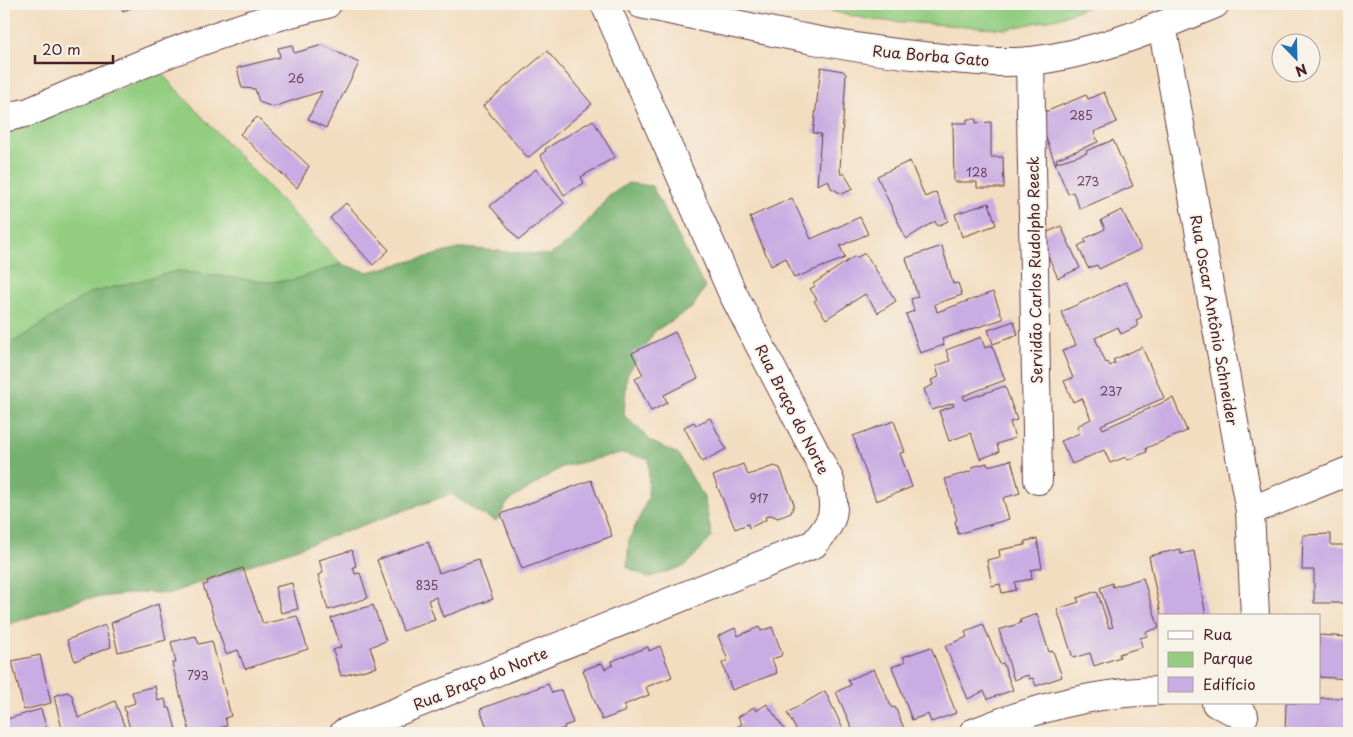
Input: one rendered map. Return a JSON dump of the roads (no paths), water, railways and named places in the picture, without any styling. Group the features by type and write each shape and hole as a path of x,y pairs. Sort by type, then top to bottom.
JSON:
{"street":[{"path":"4,118 29,112 182,48 266,19 327,4"},
{"name":"Rua Braço do Norte","path":"344,733 814,544 829,526 834,505 830,481 732,292 605,4"},
{"name":"Rua Borba Gato","path":"641,4 858,48 968,60 1030,61 1079,52 1162,25 1215,4"},
{"name":"Rua Oscar Antônio Schneider","path":"1162,25 1250,511 1255,614"},
{"name":"Servidão Carlos Rudolpho Reeck","path":"1030,61 1038,480"},
{"path":"1250,511 1349,471"},
{"path":"973,733 1054,705 1125,691 1158,691"},
{"path":"1218,704 1243,717"}]}
